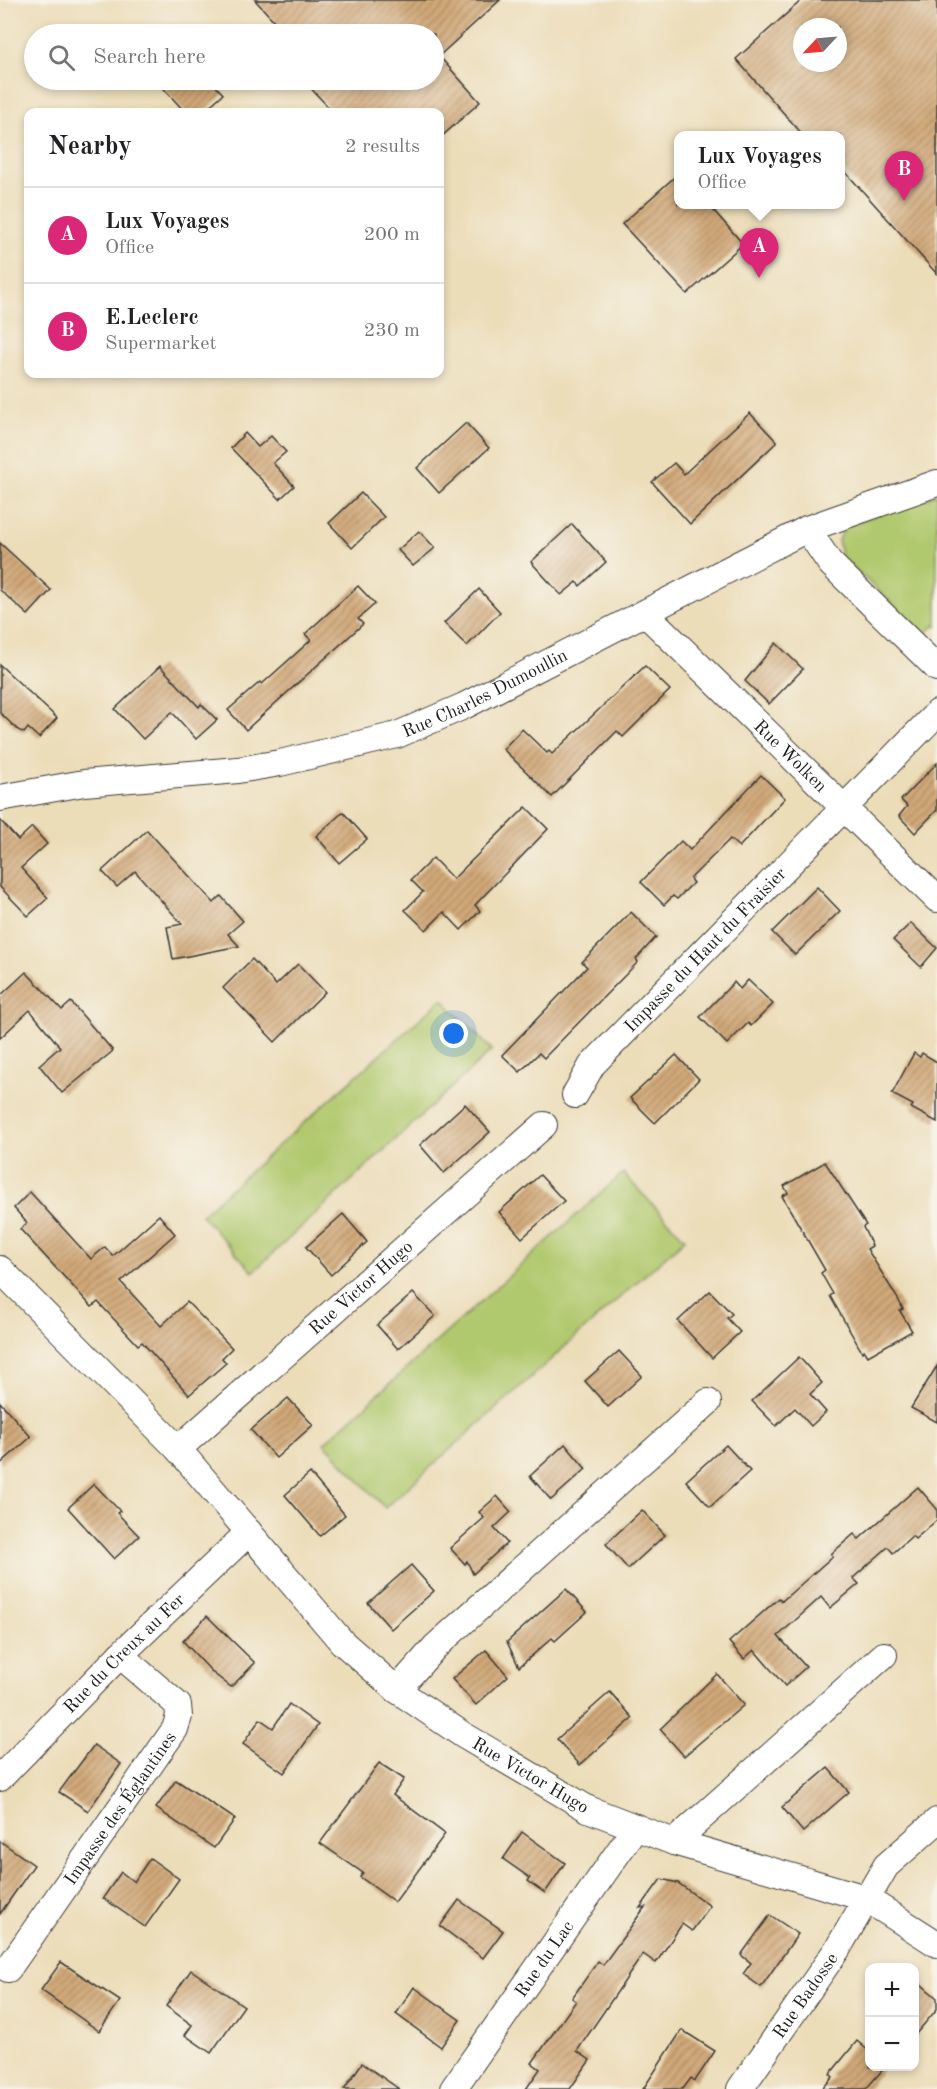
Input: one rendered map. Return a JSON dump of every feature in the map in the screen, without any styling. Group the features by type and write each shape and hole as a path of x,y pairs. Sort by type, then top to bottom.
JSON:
{"street":[{"name":"Rue Charles Dumoullin","path":"0,798 84,783 238,770 280,763 397,735 464,706 807,529 937,483"},
{"path":"807,529 830,563 937,668"},
{"name":"Rue Wolken","path":"645,613 937,899"},
{"name":"Impasse du Haut du Fraisier","path":"575,1095 592,1065 937,713"},
{"name":"Rue Victor Hugo","path":"178,1449 544,1125"},
{"name":"Rue Victor Hugo","path":"0,1269 178,1449 342,1641 398,1690 463,1735 588,1809 675,1842 865,1898 937,1944"},
{"path":"398,1690 435,1647 708,1402"},
{"name":"Rue du Creux au Fer","path":"0,1778 120,1655 249,1532"},
{"name":"Impasse des Églantines","path":"8,1969 175,1729 179,1716 178,1705 120,1655"},
{"path":"675,1842 884,1655"},
{"name":"Rue Badosse","path":"740,2089 838,1948 865,1898 886,1866 937,1821"},
{"name":"Rue du Lac","path":"453,2089 636,1827"}],"green space":[{"path":"937,494 937,627 935,625 925,634 841,556 838,540 846,526"},
{"path":"442,999 492,1050 253,1272 201,1215"},
{"path":"623,1173 685,1239 385,1508 324,1443"}],"building":[{"path":"255,0 500,0 444,51 444,24 277,24"},
{"path":"802,0 937,0 937,274 845,172 845,131 799,131 736,59"},
{"path":"444,62 480,102 444,134 444,108 329,108 312,90 444,90"},
{"path":"165,90 219,90 223,94 207,108 181,108"},
{"path":"674,178 674,209 712,209 743,244 687,294 622,224"},
{"path":"750,413 777,442 690,524 652,482 674,463 684,474"},
{"path":"466,423 489,448 439,493 417,468"},
{"path":"245,433 258,447 271,436 286,452 273,463 294,486 280,499 231,448"},
{"path":"361,493 384,517 352,548 329,523"},
{"path":"572,524 606,562 580,586 577,582 561,595 531,562"},
{"path":"419,531 435,548 413,566 398,550"},
{"path":"0,543 51,590 28,615 0,590"},
{"path":"358,586 375,604 358,619 363,624 246,730 228,710 260,682 262,684 311,640 305,634"},
{"path":"479,589 500,612 467,646 444,623"},
{"path":"776,643 803,669 769,704 745,681"},
{"path":"0,665 57,718 39,738 28,728 24,733 18,730 0,713"},
{"path":"160,666 199,707 201,704 217,720 196,739 172,712 143,739 115,709"},
{"path":"645,666 670,690 623,737 617,731 552,797 503,749 522,729 547,753 549,751 552,754"},
{"path":"937,763 937,810 915,833 899,816 907,806 901,800"},
{"path":"761,775 785,798 739,847 730,839 690,879 693,883 677,899 673,896 664,905 641,882 681,841 690,850"},
{"path":"526,807 548,829 475,905 480,911 461,930 444,912 426,930 405,910 423,892 411,880 433,858 453,879"},
{"path":"343,812 367,839 339,863 316,836"},
{"path":"0,820 18,840 32,827 47,844 21,868 48,898 28,916 0,887"},
{"path":"147,830 214,903 221,896 243,921 228,934 239,946 173,959 167,927 182,924 135,871 117,887 102,871"},
{"path":"817,887 840,911 795,955 772,932"},
{"path":"631,912 656,937 636,959 638,962 544,1058 539,1053 520,1072 502,1055 587,967 582,962"},
{"path":"911,923 937,948 921,967 893,940"},
{"path":"252,959 276,985 298,964 325,992 275,1042 223,988"},
{"path":"26,972 62,1010 71,1002 113,1051 62,1093 39,1065 60,1047 30,1010 0,1038 0,996"},
{"path":"748,980 773,1004 751,1026 748,1023 727,1044 700,1017 734,982 740,989"},
{"path":"914,1053 920,1057 922,1053 937,1062 937,1122 911,1108 913,1105 892,1094"},
{"path":"676,1055 699,1079 655,1123 630,1098"},
{"path":"465,1104 490,1132 444,1173 420,1145"},
{"path":"825,1162 866,1225 863,1227 872,1246 867,1249 898,1299 903,1309 900,1311 912,1331 868,1356 864,1350 862,1352 830,1296 833,1294 821,1273 825,1270 782,1196 788,1193 784,1186"},
{"path":"540,1175 564,1201 522,1238 499,1212"},
{"path":"30,1192 91,1259 105,1247 113,1256 159,1215 175,1234 121,1282 161,1326 187,1302 232,1348 222,1358 226,1363 189,1395 142,1342 138,1345 98,1302 92,1307 20,1229 27,1223 14,1208"},
{"path":"343,1214 367,1242 331,1275 306,1247"},
{"path":"710,1291 732,1314 727,1318 740,1332 712,1358 678,1321"},
{"path":"413,1293 435,1316 398,1349 377,1325"},
{"path":"619,1351 642,1376 608,1407 585,1381"},
{"path":"799,1357 822,1383 810,1394 826,1412 811,1426 795,1408 776,1426 752,1401"},
{"path":"937,1366 937,1422 911,1408"},
{"path":"288,1398 313,1425 276,1458 251,1430"},
{"path":"0,1402 31,1437 0,1464"},
{"path":"565,1444 586,1469 551,1500 530,1476"},
{"path":"726,1445 750,1471 710,1507 686,1481"},
{"path":"310,1473 345,1515 320,1536 285,1495"},
{"path":"94,1484 120,1511 117,1513 139,1536 114,1559 68,1508"},
{"path":"918,1487 937,1509 937,1520 915,1539 912,1536 893,1553 888,1547 853,1578 859,1584 830,1608 821,1597 778,1636 806,1667 785,1686 754,1650 744,1659 729,1642 779,1598 782,1601 854,1534 859,1539"},
{"path":"497,1496 511,1512 494,1528 507,1543 473,1574 467,1561 465,1564 450,1548 484,1518 479,1512"},
{"path":"642,1510 665,1535 628,1569 606,1544"},
{"path":"411,1565 434,1591 391,1629 368,1603"},
{"path":"566,1589 587,1612 555,1641 552,1638 519,1667 507,1642"},
{"path":"207,1616 255,1663 231,1687 213,1673 183,1641"},
{"path":"486,1650 508,1676 476,1705 452,1679"},
{"path":"717,1674 744,1705 684,1756 660,1729"},
{"path":"610,1692 633,1718 580,1765 557,1739"},
{"path":"289,1704 318,1725 284,1773 243,1744 260,1719 273,1728"},
{"path":"94,1745 121,1764 88,1811 59,1792"},
{"path":"379,1763 404,1779 393,1795 445,1834 395,1902 360,1877 363,1873 320,1843"},
{"path":"828,1768 849,1792 803,1832 782,1807"},
{"path":"176,1780 235,1819 214,1848 156,1808"},
{"path":"522,1832 565,1863 545,1893 528,1881 530,1878 503,1859"},
{"path":"0,1841 34,1865 0,1914"},
{"path":"150,1858 179,1879 145,1927 103,1898 121,1872 134,1882"},
{"path":"661,1879 678,1883 710,1906 692,1931 682,1924 656,1963 643,1954 577,2051 590,2060 570,2089 526,2089 540,2069 532,2063 576,2001 572,1998 598,1961 603,1965 645,1907 640,1908"},
{"path":"459,1900 503,1931 483,1958 440,1926"},
{"path":"770,1915 798,1934 761,1987 743,1974 751,1963 741,1955"},
{"path":"61,1962 120,2001 99,2031 41,1990"},
{"path":"191,1970 244,2006 211,2053 185,2035 192,2025 166,2006"},
{"path":"919,1982 937,1998 937,2009 919,2030"},
{"path":"414,1987 460,2020 441,2047 396,2014"},
{"path":"682,2030 715,2051 695,2081 691,2078 683,2089 643,2089"},
{"path":"857,2041 865,2048 865,2071 882,2071 866,2089 822,2089 833,2077 830,2074"},
{"path":"362,2063 399,2089 344,2089"}],"place":[{"name":"E.Leclerc","path":"904,201"},
{"name":"Lux Voyages","path":"759,278"}]}
